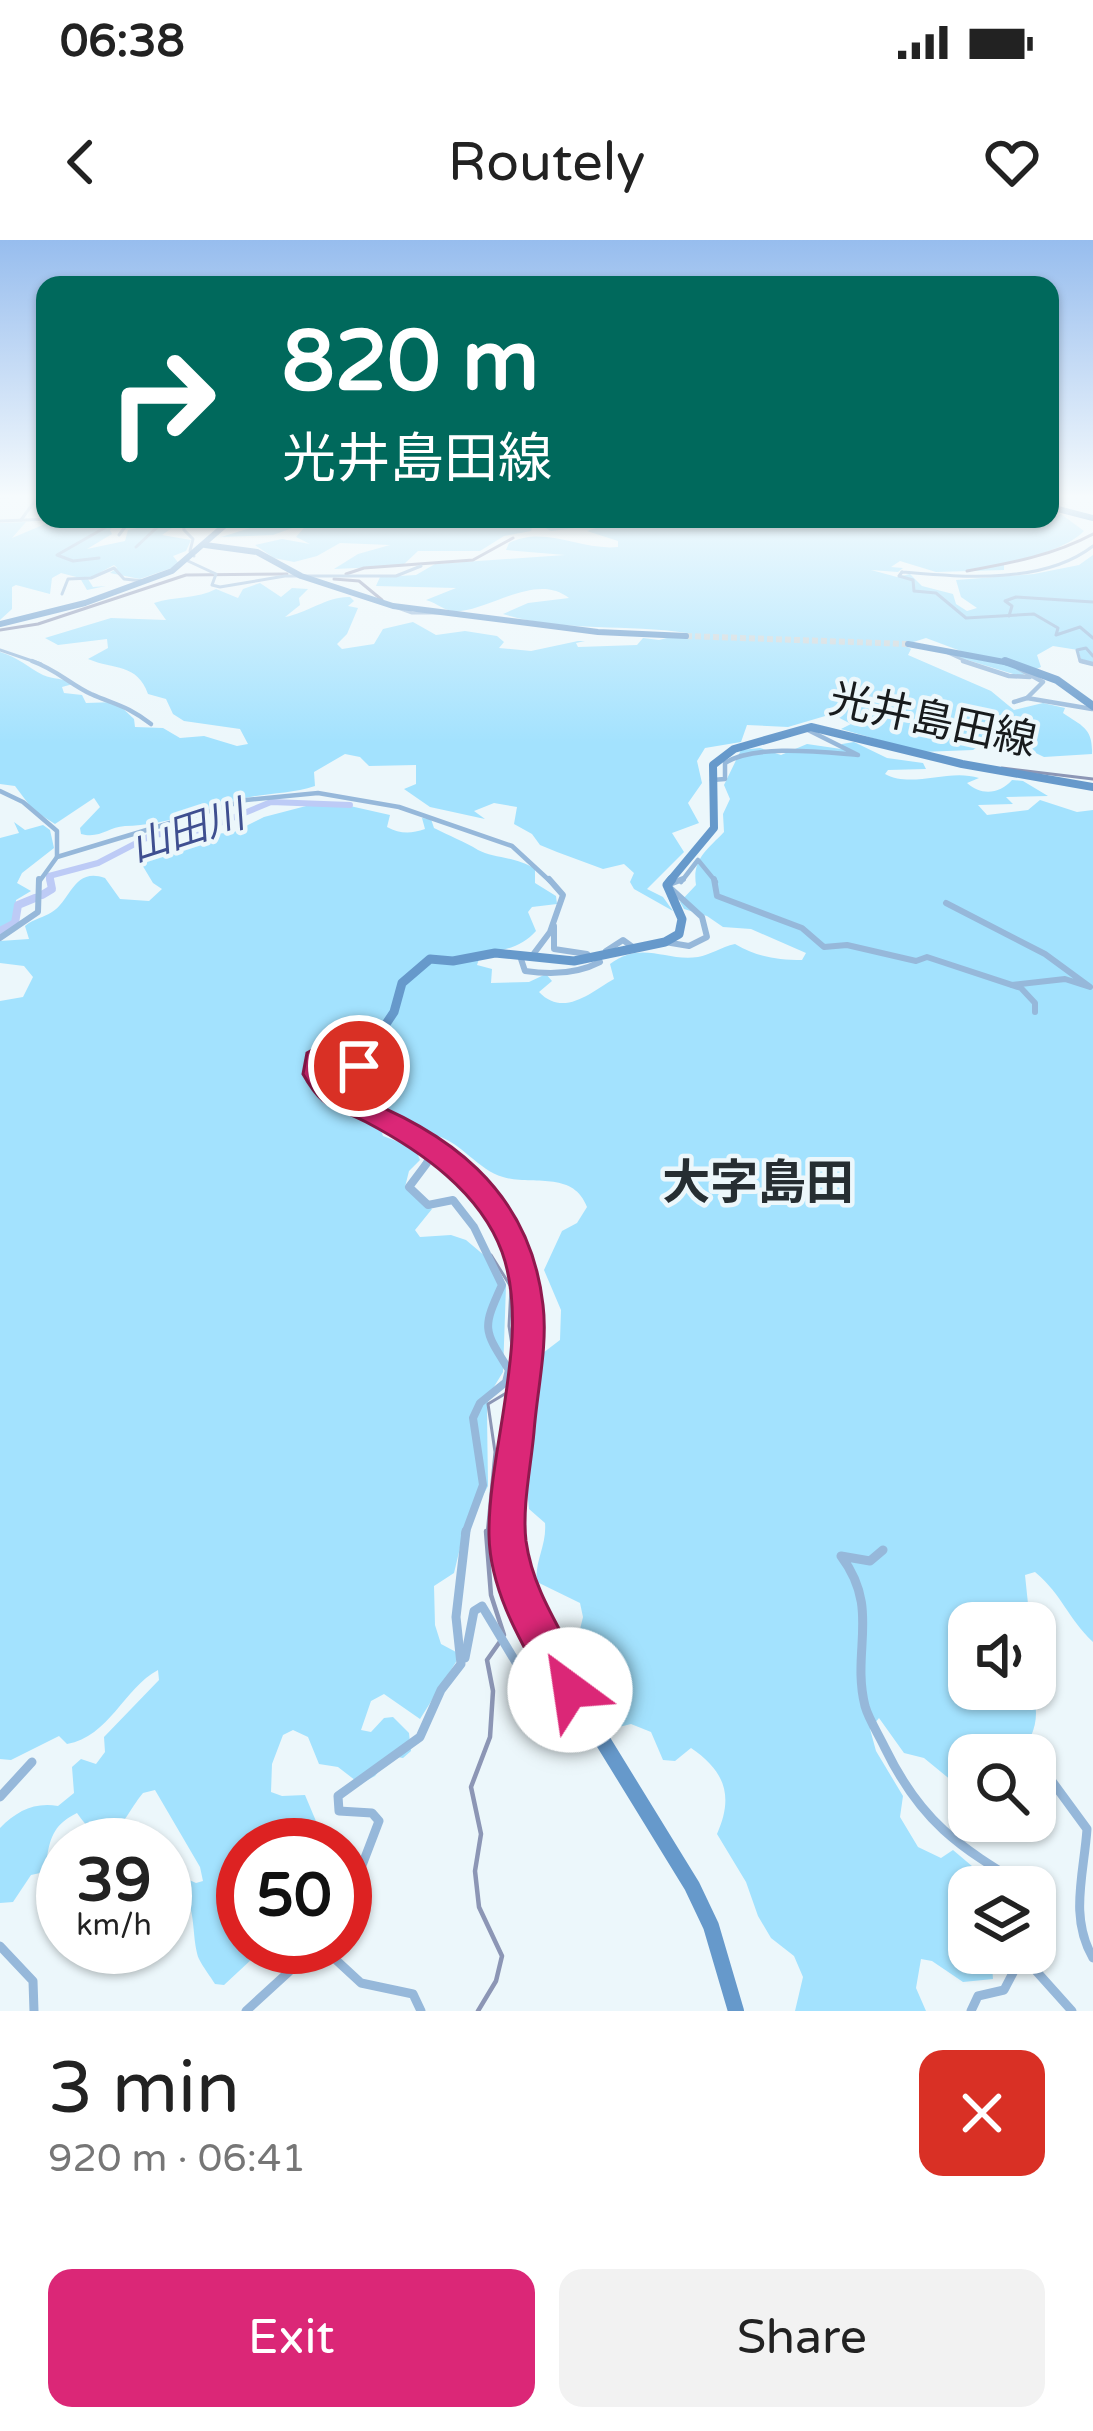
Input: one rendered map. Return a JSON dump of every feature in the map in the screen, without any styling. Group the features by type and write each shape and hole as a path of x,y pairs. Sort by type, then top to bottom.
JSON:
{"main road":[{"path":"0,624 153,578"},
{"path":"301,578 381,602 448,613 598,632 686,636"},
{"path":"908,644 1065,682 1093,709"},
{"name":"光井島田線","path":"712,780 712,765 726,753 806,728 962,764 1093,787"},
{"path":"712,780 714,828 667,885 683,924 679,934 598,960 487,953 426,961 402,983 394,1012 356,1069 348,1069 328,1053 316,1059 318,1080 334,1100 359,1106 473,1180 508,1227 526,1283 506,1510 521,1601 551,1660 692,1886 711,1927 736,2011"}],"street":[{"path":"62,594 68,579 92,578"},
{"path":"123,578 146,581"},
{"path":"214,578 212,585 220,587 294,578"},
{"path":"904,578 913,580 911,588 917,593 938,594 966,618 1037,614 1058,628 1057,635 1079,627 1093,638"},
{"path":"1009,616 1012,605 1008,599 1093,602"},
{"path":"1093,656 1087,648 1076,650 1080,661 1093,664"},
{"path":"939,649 946,656 1009,676 1030,677"},
{"path":"0,650 63,672 86,691 124,703 151,724"},
{"path":"1018,668 1043,682 1027,698"},
{"path":"1014,702 1027,698 1093,709"},
{"path":"712,780 725,779 725,763 746,751 773,755 813,748 850,757 858,754 806,728"},
{"path":"0,791 16,795 57,831 57,856"},
{"path":"0,938 38,912 40,878 57,856 246,800 325,794 399,807 520,851 562,893 552,945 563,954 610,950 623,940 634,950"},
{"path":"667,885 680,883 698,860 716,882 718,896 765,910 776,922 802,928 824,947 847,945 916,961 927,957 1012,985 1030,997 1034,1012"},
{"path":"665,942 689,946 707,937 702,917 667,885"},
{"path":"946,903 1004,928 1018,943 1082,976 1090,987 1065,979 1012,985"},
{"path":"554,922 526,959 525,971 578,972 598,960"},
{"path":"432,1152 430,1162 409,1186 428,1205 453,1200 473,1226 502,1285 484,1322 485,1333 515,1371 500,1391 480,1403 473,1418 482,1485 465,1535 456,1617 462,1660"},
{"path":"883,1550 870,1561 841,1556 857,1577 864,1599 865,1706 916,1805 952,1842 991,1866"},
{"path":"372,1839 379,1821 372,1813 339,1811 338,1796 420,1737 462,1660 474,1611 482,1606 520,1669"},
{"path":"0,1797 32,1762"},
{"path":"1056,1783 1087,1829 1080,1911 1082,1934 1093,1958"},
{"path":"0,1946 33,1981 34,2011"},
{"path":"246,2011 288,1974"},
{"path":"350,1974 361,1983 412,1994 422,2011"},
{"path":"971,2011 978,1996 1004,1990 1012,1974"},
{"path":"1038,1974 1072,2011"}],"shaded area":[{"path":"0,578 53,578 50,594 12,587 12,609 0,620"},
{"path":"80,578 91,578 93,587 106,586 87,590"},
{"path":"380,578 914,578 922,586 953,594 956,604 967,611 977,608 961,597 956,580 1093,578 1093,663 1081,659 1078,650 1053,646 1037,655 1041,667 1020,676 948,654 974,656 926,638 904,645 911,649 908,655 991,691 1014,710 1043,703 1065,708 1063,713 1088,733 1092,754 1044,757 1007,739 985,742 973,750 921,752 841,729 851,724 832,714 788,727 747,725 741,742 705,748 697,761 702,783 688,803 699,823 672,833 684,852 647,889 663,897 673,911 634,889 630,882 634,873 624,864 603,869 540,845 514,824 517,807 494,803 474,811 485,819 430,807 404,789 416,784 416,765 369,766 360,757 345,754 314,772 315,786 94,835 81,834 80,828 100,807 94,798 55,824 33,810 15,786 0,784 0,652 43,675 73,684 62,687 64,693 82,695 86,703 116,702 134,719 135,727 163,728 180,738 204,736 237,746 248,744 240,729 184,721 173,714 166,699 148,694 131,672 88,659 108,648 107,639 58,645 45,638 111,618 166,620 154,603 216,589 238,598 243,589 260,583 281,597 292,588 308,589 299,598 300,605 285,617 350,597 354,601 348,606 358,608 337,644 342,649 374,644 383,629 413,622 436,635 465,631 497,636 504,642 499,648 531,651 578,641 585,641 576,643 578,647 637,645 643,638 659,640 687,633 547,623 503,614 528,603 569,598 544,589 455,611 426,600 456,588 376,586"},
{"path":"854,742 887,758 923,763 926,769 888,770 885,774 896,778 967,776 979,778 967,783 972,787 990,792 1012,780 1023,781 1048,796 1006,797 1013,804 978,805 987,815 1028,810 1040,800 1077,812 1093,810 1093,1642 1035,1572 1025,1575 1028,1602 948,1602 948,1710 1035,1710 1032,1734 948,1734 948,1778 924,1758 904,1753 879,1718 870,1729 876,1751 903,1796 900,1817 918,1847 941,1858 953,1850 972,1866 948,1866 948,1972 921,1959 916,1988 926,2011 795,2011 803,1977 794,1956 771,1938 746,1882 717,1834 725,1808 719,1775 691,1748 675,1761 663,1760 651,1732 631,1724 611,1729 593,1675 572,1662 583,1617 580,1603 537,1582 545,1523 529,1509 522,1440 539,1356 560,1340 561,1310 544,1270 562,1231 577,1223 587,1207 581,1195 562,1184 503,1177 446,1139 385,1115 380,1127 383,1136 415,1148 420,1160 409,1171 405,1187 432,1209 415,1230 420,1237 451,1235 466,1240 498,1267 506,1286 503,1372 489,1395 487,1413 488,1486 464,1531 454,1573 434,1586 435,1625 441,1644 456,1652 456,1662 420,1719 384,1694 371,1701 361,1730 371,1732 384,1718 393,1717 409,1733 411,1751 403,1758 391,1756 375,1776 360,1784 338,1767 319,1764 308,1737 293,1730 283,1735 272,1764 271,1792 305,1795 315,1818 216,1818 216,1974 236,1974 224,1985 215,1984 196,1948 192,1881 203,1881 192,1853 192,1818 171,1818 155,1790 143,1793 126,1818 81,1818 77,1813 69,1818 36,1818 36,1874 13,1902 0,1903 0,1828 26,1809 58,1806 74,1793 72,1767 81,1759 96,1764 105,1752 104,1737 159,1680 158,1670 82,1740 67,1744 59,1736 11,1760 0,1759 0,1001 23,997 33,977 24,966 0,963 0,941 29,939 25,926 58,907 86,877 105,878 120,899 149,901 162,889 141,863 197,836 234,832 264,817 310,805 350,806 390,815 387,827 401,832 425,829 422,818 431,819 434,828 478,850 535,869 535,883 556,896 557,904 532,907 528,912 536,931 524,941 481,953 477,965 492,969 491,983 529,982 546,974 552,981 539,992 568,1003 614,979 610,964 633,953 698,957 735,944 766,956 802,960 806,953 751,929 723,927 684,909 680,902 696,885 702,856 724,832 723,814 730,799 724,785 741,750 760,748 781,755 807,744 841,749 842,744"},
{"path":"14,822 25,830 43,825 50,830 54,848 22,873 17,883 31,891 16,900 15,919 0,929 0,838 19,833"},
{"path":"951,1974 993,1974 993,1979 963,1982"}],"waterway":[{"path":"0,630 38,624 178,578"},
{"path":"334,579 359,581 382,600"},
{"path":"1002,768 1093,779"},
{"name":"山田川","path":"50,882 49,876 98,863 152,835 203,830 271,802 350,805"},
{"name":"山田川","path":"42,895 52,889 50,879"},
{"name":"山田川","path":"0,931 15,923 18,905 35,898"},
{"path":"487,1534 495,1452 488,1404 508,1392 515,1365 509,1326 511,1287 491,1255"},
{"path":"486,1531 491,1595 504,1635"},
{"path":"478,2011 496,1981 502,1956 479,1907 475,1871 481,1834 471,1787 490,1737 493,1691 487,1660 499,1643"}],"tunnel":[{"path":"686,636 908,644"}],"district":[{"name":"大字島田","path":"758,1182"}],"route":[{"path":"359,1066 348,1069 333,1055 323,1053 316,1059 316,1074 334,1100 375,1114 473,1180 498,1208 519,1258 526,1283 527,1334 506,1510 507,1538 521,1601 570,1690"}]}
